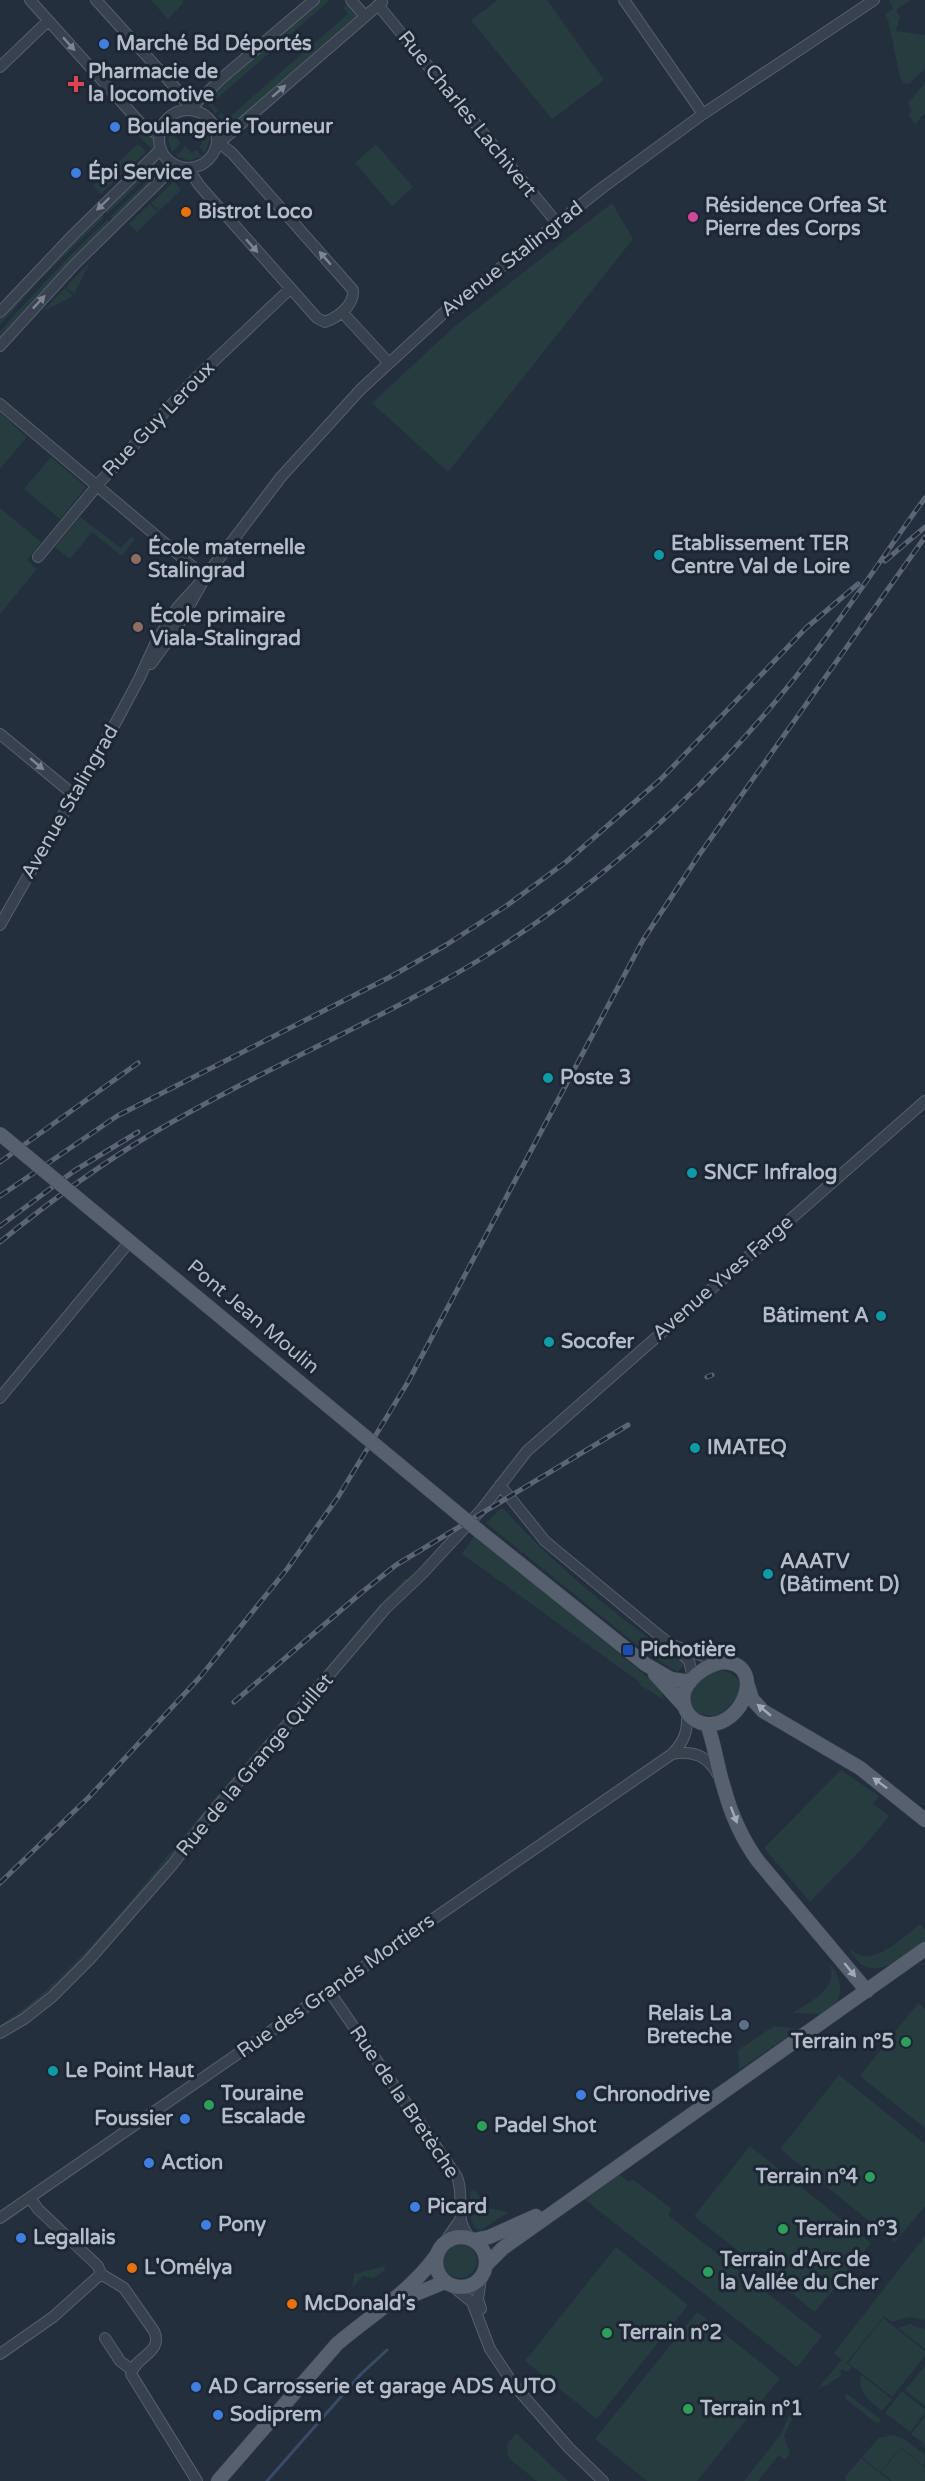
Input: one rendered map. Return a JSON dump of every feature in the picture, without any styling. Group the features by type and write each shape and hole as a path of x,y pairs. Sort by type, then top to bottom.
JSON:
{"main road":[{"name":"Pont Jean Moulin","path":"0,1134 479,1531 645,1664"},
{"path":"686,1709 684,1692 692,1680 708,1667 721,1662 734,1664 742,1670 752,1699 767,1714 860,1768 925,1820"},
{"path":"645,1664 670,1679 692,1680"},
{"path":"645,1664 692,1718 707,1724 717,1724 734,1713 744,1700 748,1686"},
{"path":"707,1724 716,1750 724,1789 741,1833 751,1851 867,1991"},
{"path":"381,2311 425,2288 448,2283 467,2286 502,2248 925,1949"},
{"path":"218,2481 337,2344 358,2326 400,2297 436,2256 444,2243 456,2237 472,2239 489,2237 524,2223 600,2180"},
{"path":"472,2239 482,2248 483,2271"},
{"path":"436,2256 437,2270 448,2283"}],"street":[{"path":"30,0 143,126 159,135"},
{"path":"96,0 180,93 190,109"},
{"path":"190,109 314,0"},
{"path":"351,0 364,16"},
{"path":"624,0 704,114"},
{"path":"188,168 198,185 317,318 325,322 342,312 353,297 353,290 232,153 219,143 215,125 210,119 198,111 182,110 168,118 159,135 161,149 167,159 176,165 188,168 202,165 219,143 381,2"},
{"name":"Rue Charles Lachivert","path":"381,2 556,224"},
{"name":"Avenue Stalingrad","path":"0,925 140,679 156,642 177,608 205,578 281,477 388,362 447,310 556,224 704,114 869,2"},
{"path":"0,67 48,21"},
{"path":"0,312 73,234 161,149"},
{"path":"0,346 74,265 176,165"},
{"name":"Rue Guy Leroux","path":"38,557 96,486 196,378 290,289"},
{"path":"342,312 388,362"},
{"path":"0,404 205,578"},
{"path":"0,734 74,795"},
{"name":"Avenue Yves Farge","path":"500,1485 541,1438 925,1101"},
{"path":"0,1398 130,1241"},
{"path":"500,1485 545,1541 687,1658 692,1667 692,1680"},
{"name":"Rue de la Grange Quillet","path":"0,2033 24,2019 52,1997 89,1960 173,1864 206,1820 386,1609 430,1566 500,1485"},
{"path":"672,1645 721,1662"},
{"path":"682,1744 687,1732 686,1709"},
{"name":"Rue des Grands Mortiers","path":"0,2218 672,1754 692,1734 707,1724"},
{"path":"672,1754 689,1752 705,1758 717,1773 724,1789"},
{"name":"Rue de la Bretèche","path":"329,1991 457,2177 460,2185 460,2220 472,2239"},
{"path":"30,2198 38,2209 98,2266 101,2274 124,2288 157,2336 153,2350 132,2370"},
{"path":"444,2243 460,2220"},
{"path":"483,2271 478,2299 498,2352 566,2435 613,2481"},
{"path":"0,2354 53,2316 101,2274"},
{"path":"448,2283 472,2302 490,2349 514,2385 569,2448 603,2481"},
{"path":"105,2338 120,2361 132,2370 136,2384 197,2481"}],"green space":[{"path":"151,0 182,0 184,2 168,19"},
{"path":"318,0 330,0 212,103 218,110 215,113 204,100"},
{"path":"498,0 547,0 604,80 552,119 471,20"},
{"path":"889,0 911,0 896,10 900,17 896,31 925,35 925,69 909,84 904,83 900,77 885,14 893,9"},
{"path":"348,4 357,14 356,17 230,128 218,116 221,113 227,119 348,14 343,8"},
{"path":"925,83 925,113 915,124 908,114 912,112 908,103"},
{"path":"188,119 202,123 193,132 186,125 182,129 176,123"},
{"path":"173,126 178,132 175,136 181,143 172,152 168,140"},
{"path":"206,127 210,139 205,153 199,147 202,143 196,136"},
{"path":"142,131 154,138 156,145 154,151 138,135"},
{"path":"138,144 146,152 123,173 115,165"},
{"path":"376,144 413,187 392,206 355,163"},
{"path":"185,146 192,153 196,150 202,156 190,161 176,156"},
{"path":"154,162 158,166 107,214 103,210"},
{"path":"114,166 122,174 101,194 93,186"},
{"path":"160,169 164,173 114,221 110,217"},
{"path":"174,181 181,190 159,211 151,203"},
{"path":"612,203 633,239 448,472 372,403 454,327"},
{"path":"150,204 158,212 137,232 129,224"},
{"path":"100,213 104,217 40,280 0,325 0,316"},
{"path":"107,220 111,224 0,340 0,331 52,274"},
{"path":"89,265 74,294 66,287"},
{"path":"65,288 73,296 42,312"},
{"path":"0,413 27,437 0,469"},
{"path":"51,457 86,487 60,519 24,489"},
{"path":"0,508 41,542 27,560 37,569 0,614"},
{"path":"80,517 121,548 131,537 135,539 122,556 92,532 70,559 55,547"},
{"path":"500,1509 504,1509 559,1565 598,1598 659,1646 669,1653 675,1653 686,1664 677,1672 648,1654 486,1523"},
{"path":"475,1535 651,1680 661,1691 664,1700 640,1685 641,1683 462,1554"},
{"path":"411,1578 313,1687 311,1686 381,1603 405,1579"},
{"path":"721,1670 737,1679 740,1685 739,1692 730,1706 715,1716 697,1714 690,1699 694,1686 705,1675"},
{"path":"242,1766 154,1877 96,1945 51,1990 0,2028 0,2025 48,1989 90,1947"},
{"path":"841,1770 879,1796 873,1804 889,1816 868,1842 810,1902 764,1848"},
{"path":"920,1924 925,1930 925,1941 906,1955 885,1966 866,1967 857,1960 849,1948 858,1954 867,1956 876,1954 895,1944"},
{"path":"829,1963 836,1972 839,1982 840,1992 837,2003 821,2014 793,2013 815,1999 827,1987 831,1972"},
{"name":"Terrain n°5","path":"918,2003 925,2009 925,2128 860,2076"},
{"path":"774,2026 798,2029 739,2070 738,2050"},
{"name":"Terrain n°4","path":"839,2075 925,2144 925,2206 895,2242 780,2149"},
{"name":"Terrain n°3","path":"750,2146 871,2243 815,2312 694,2216"},
{"name":"Terrain d'Arc de la Vallée du Cher","path":"619,2174 627,2181 634,2180 672,2209 668,2215 822,2336 797,2367 584,2199"},
{"path":"474,2189 487,2208 509,2212 481,2230 475,2228 471,2219 470,2192"},
{"path":"925,2236 925,2320 909,2317 892,2322 884,2316 846,2363 852,2367 846,2372 843,2369 840,2371 842,2375 818,2388 842,2360 834,2353"},
{"path":"460,2244 472,2249 477,2261 472,2273 460,2278 448,2273 443,2261 448,2249"},
{"name":"Terrain n°2","path":"616,2247 688,2305 597,2419 525,2361"},
{"path":"385,2266 384,2271 373,2278 363,2276 352,2288 354,2274"},
{"name":"Terrain n°1","path":"697,2312 780,2378 697,2481 647,2481 595,2439"},
{"path":"883,2318 925,2351 925,2356 892,2397 848,2363"},
{"path":"910,2324 925,2330 925,2349 898,2328"},
{"path":"925,2366 925,2406 905,2390"},
{"path":"861,2375 892,2399 882,2411 869,2400 863,2391"},
{"path":"902,2391 925,2410 910,2432 885,2413"},
{"path":"846,2393 880,2419 880,2422 876,2423 846,2399"},
{"path":"791,2411 793,2417 784,2436 790,2454 785,2460 779,2455 758,2481 744,2481 781,2434"},
{"path":"925,2416 925,2445 911,2434"},
{"path":"516,2433 568,2481 537,2481 512,2461 508,2456 507,2445"},
{"path":"893,2435 904,2439 925,2455 924,2466 901,2447 880,2472 862,2457 879,2438"},
{"path":"901,2448 925,2468 925,2481 892,2481 881,2472"},
{"path":"861,2458 890,2481 846,2481 845,2477"}],"waterway":[{"path":"267,2481 361,2374 387,2350"}],"railway":[{"path":"0,1242 74,1185 153,1133 458,973 547,915 592,881 677,807 756,724 827,636 925,498"},
{"path":"885,561 925,527"},
{"path":"0,1883 89,1797 201,1676 287,1569 338,1497 408,1382 643,940 699,855 925,537"},
{"path":"0,1196 117,1116 390,977 446,945 506,906 566,862 661,779 806,628 858,584"},
{"path":"0,1162 138,1063"},
{"path":"0,1226 74,1171 138,1132"},
{"path":"707,1377 712,1375"},
{"path":"234,1702 396,1565 628,1425"}],"place":[{"name":"Marché Bd Déportés","path":"104,44"},
{"name":"Pharmacie de la locomotive","path":"76,84"},
{"name":"Boulangerie Tourneur","path":"115,127"},
{"name":"Épi Service","path":"76,173"},
{"name":"Bistrot Loco","path":"186,212"},
{"name":"Résidence Orfea St Pierre des Corps","path":"693,217"},
{"name":"Etablissement TER Centre Val de Loire","path":"659,555"},
{"name":"École maternelle Stalingrad","path":"136,559"},
{"name":"École primaire Viala-Stalingrad","path":"138,627"},
{"name":"Poste 3","path":"548,1078"},
{"name":"SNCF Infralog","path":"692,1173"},
{"name":"Bâtiment A","path":"881,1316"},
{"name":"Socofer","path":"549,1342"},
{"name":"IMATEQ","path":"695,1448"},
{"name":"AAATV (Bâtiment D)","path":"768,1574"},
{"name":"Pichotière","path":"628,1650"},
{"name":"Relais La Breteche","path":"744,2025"},
{"name":"Terrain n°5","path":"906,2042"},
{"name":"Le Point Haut","path":"53,2071"},
{"name":"Chronodrive","path":"581,2095"},
{"name":"Touraine Escalade","path":"209,2105"},
{"name":"Foussier","path":"185,2119"},
{"name":"Padel Shot","path":"482,2126"},
{"name":"Action","path":"149,2163"},
{"name":"Terrain n°4","path":"870,2177"},
{"name":"Picard","path":"415,2207"},
{"name":"Pony","path":"206,2225"},
{"name":"Terrain n°3","path":"783,2229"},
{"name":"Legallais","path":"21,2238"},
{"name":"L'Omélya","path":"132,2268"},
{"name":"Terrain d'Arc de la Vallée du Cher","path":"708,2272"},
{"name":"McDonald's","path":"292,2304"},
{"name":"Terrain n°2","path":"607,2333"},
{"name":"AD Carrosserie et garage ADS AUTO","path":"196,2387"},
{"name":"Terrain n°1","path":"688,2409"},
{"name":"Sodiprem","path":"218,2415"}]}
